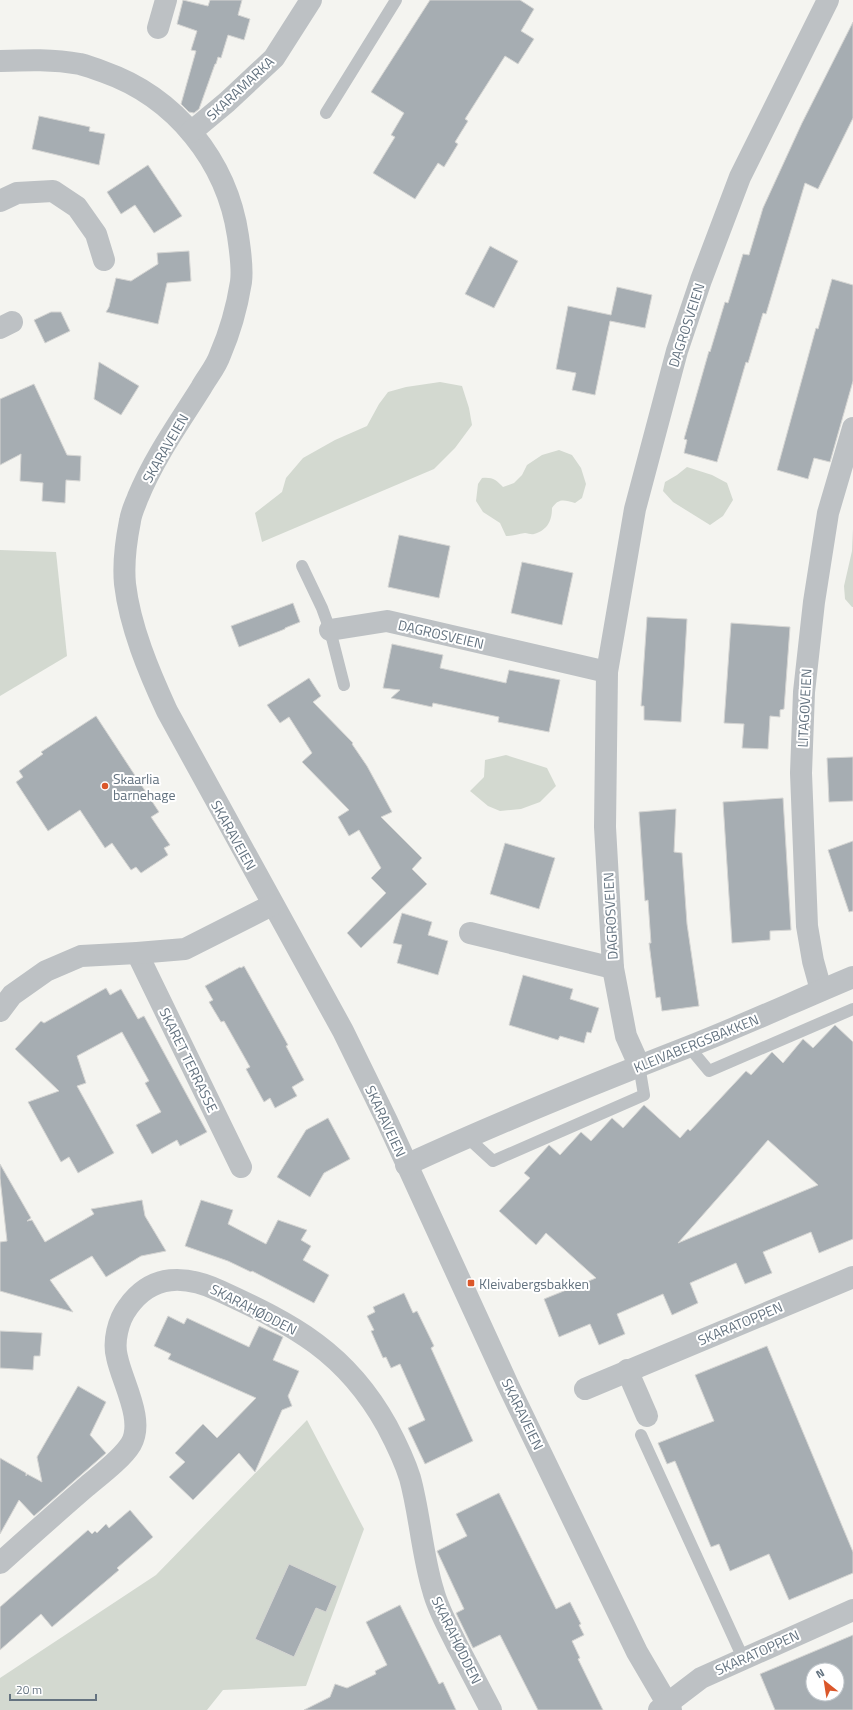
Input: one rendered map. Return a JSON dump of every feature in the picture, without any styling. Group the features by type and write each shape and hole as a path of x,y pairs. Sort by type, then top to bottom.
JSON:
{"street":[{"path":"158,28 166,0"},
{"name":"SKARAMARKA","path":"191,132 227,102 274,58 311,0"},
{"name":"DAGROSVEIEN","path":"639,1065 626,1036 613,968 605,827 607,672 635,509 677,351 701,280 740,176 828,0"},
{"name":"SKARAVEIEN","path":"0,61 48,59 82,64 123,79 150,95 174,113 191,132 211,159 225,186 233,211 240,251 241,281 233,320 220,358 147,476 130,518 125,549 125,584 144,660 167,711 272,905 343,1031 387,1121 508,1385 666,1708"},
{"path":"0,201 17,193 53,192 77,207 96,234 104,260"},
{"name":"LITAGOVEIEN","path":"821,990 813,961 807,926 801,773 804,692 814,602 828,513 853,428"},
{"name":"DAGROSVEIEN","path":"330,630 387,621 607,672"},
{"path":"0,1011 12,996 46,971 81,956 185,949 272,905"},
{"name":"DAGROSVEIEN","path":"470,933 613,968"},
{"name":"SKARET TERRASSE","path":"137,953 241,1167"},
{"name":"KLEIVABERGSBAKKEN","path":"406,1165 639,1065 689,1047 853,977"},
{"name":"SKARATOPPEN","path":"585,1389 627,1370 853,1277"},
{"name":"SKARAHØDDEN","path":"0,1562 112,1465 131,1444 136,1428 131,1404 116,1355 117,1332 126,1309 139,1294 158,1282 182,1279 202,1283 271,1315 302,1333 334,1358 353,1376 375,1405 402,1452 410,1479 433,1590 443,1617 491,1710"},
{"path":"627,1370 644,1426"},
{"name":"SKARATOPPEN","path":"666,1708 701,1678 853,1610"}],"lane":[{"path":"326,113 396,0"},
{"path":"302,566 322,608 330,630 344,685"},
{"path":"689,1047 709,1071 853,1009"},
{"path":"468,1138 493,1162 644,1095 639,1065"},
{"path":"644,1426 744,1658"}],"shaded area":[{"path":"440,382 462,386 469,408 472,425 455,448 434,469 262,542 255,513 282,492 286,478 303,458 335,440 367,426 379,404 388,392 406,387"},
{"path":"559,450 572,455 581,468 586,484 582,498 575,503 559,501 552,508 551,517 548,524 539,532 533,534 525,533 506,536 500,523 483,512 476,501 478,484 482,478 494,480 503,487 514,483 522,475 527,465 542,455"},
{"path":"687,467 712,475 727,483 733,500 723,516 710,525 673,502 663,491 665,482"},
{"path":"853,529 852,607 845,599 844,586 852,551"},
{"path":"0,550 56,552 67,656 0,696"},
{"path":"506,755 547,768 556,786 540,802 521,809 500,811 488,806 470,791 484,777 485,760"},
{"path":"307,1420 364,1529 306,1686 223,1690 207,1710 0,1710 0,1678 156,1575"}],"building":[{"path":"183,0 208,6 210,0 242,0 238,15 250,19 244,40 228,35 221,58 218,57 199,109 194,113 189,112 181,104 196,51 191,50 197,31 177,24"},
{"path":"430,0 520,0 534,9 521,31 534,39 518,64 505,56 465,119 468,121 455,142 458,144 444,167 438,163 415,199 373,173 395,137 391,135 404,113 371,92"},
{"path":"853,22 853,118 818,189 805,183 766,314 763,313 748,363 746,362 717,462 684,453 687,440 684,439 709,351 710,352 725,302 728,303 743,254 749,255 763,208 802,123"},
{"path":"39,116 90,127 89,131 105,134 99,165 32,149"},
{"path":"148,165 182,216 154,233 135,205 121,214 107,192"},
{"path":"490,246 518,261 494,308 465,294"},
{"path":"189,251 191,281 167,283 158,324 106,312 109,307 116,278 131,281 158,264 157,253"},
{"path":"832,279 853,285 853,381 830,462 814,458 808,479 777,470 816,328 818,329"},
{"path":"617,287 652,295 645,328 610,321 595,395 572,390 576,373 556,369 568,306 611,315"},
{"path":"51,312 61,312 70,331 45,343 34,320"},
{"path":"99,362 139,386 121,415 94,399"},
{"path":"34,384 67,455 81,456 80,481 66,480 65,503 42,501 43,483 20,481 21,454 0,465 0,399"},
{"path":"399,535 450,546 439,598 388,587"},
{"path":"522,562 573,573 562,625 511,613"},
{"path":"293,603 300,622 239,647 231,626"},
{"path":"647,617 687,619 681,722 644,720 644,706 641,706"},
{"path":"731,623 790,627 784,709 780,710 780,717 770,716 768,749 742,748 744,724 724,723"},
{"path":"392,644 443,655 440,668 506,683 509,670 560,680 549,732 498,722 499,717 433,703 432,707 391,698 400,690 383,688"},
{"path":"309,678 321,696 313,702 353,743 352,744 367,766 392,812 381,817 422,858 412,869 427,884 361,948 347,933 386,893 371,878 381,868 359,830 349,836 338,817 349,810 302,762 312,753 289,717 280,723 267,705"},
{"path":"96,716 159,812 151,817 170,845 164,848 168,855 141,873 136,867 131,870 112,843 105,848 80,810 48,831 16,782 23,777 19,771 43,754 41,752"},
{"path":"853,757 853,801 829,802 827,758"},
{"path":"783,798 791,930 770,931 770,940 732,943 723,802"},
{"path":"676,809 674,852 682,853 687,924 699,1006 662,1011 660,997 656,998 649,943 651,943 648,900 645,901 639,812"},
{"path":"853,841 853,911 849,912 828,850"},
{"path":"505,843 555,858 539,909 490,894"},
{"path":"402,913 432,922 428,935 448,941 438,975 397,963 402,945 393,943"},
{"path":"244,966 288,1045 286,1046 304,1080 292,1087 297,1096 275,1108 270,1098 264,1102 246,1069 250,1067 224,1021 221,1022 209,1002 213,1000 205,986"},
{"path":"523,975 573,989 570,999 599,1008 591,1033 587,1032 584,1043 560,1036 558,1040 509,1025"},
{"path":"106,988 110,995 121,989 138,1019 144,1016 207,1132 180,1146 177,1140 152,1154 136,1125 161,1112 145,1083 149,1081 122,1032 77,1056 86,1083 77,1086 114,1153 78,1173 69,1157 61,1162 28,1102 59,1091 15,1049 41,1021 44,1023"},
{"path":"835,1025 853,1042 853,1239 819,1253 811,1232 763,1252 772,1273 745,1284 736,1263 690,1283 698,1303 672,1315 663,1294 617,1314 625,1334 599,1345 590,1324 559,1337 544,1299 596,1278 546,1233 536,1245 499,1211 530,1178 524,1173 549,1145 560,1155 581,1132 591,1141 612,1118 623,1128 644,1105 680,1138 688,1129 690,1131 746,1071 751,1075 772,1052 783,1063 803,1039 813,1048","holes":["768,1140 818,1185 678,1243"]},
{"path":"328,1118 350,1159 324,1173 310,1197 277,1177 306,1130"},
{"path":"0,1164 31,1218 27,1221 32,1220 45,1242 94,1214 91,1209 142,1200 145,1216 166,1251 141,1256 106,1277 92,1256 50,1280 73,1312 0,1291 0,1242 7,1241 0,1178"},
{"path":"201,1200 233,1210 228,1224 266,1244 278,1220 307,1230 301,1240 311,1246 303,1260 329,1275 314,1303 252,1271 251,1272 228,1261 185,1246"},
{"path":"404,1293 413,1313 417,1311 434,1346 431,1348 473,1441 425,1464 408,1428 425,1420 400,1364 391,1368 386,1357 383,1358 371,1331 374,1330 367,1316 375,1312 373,1307"},
{"path":"168,1316 184,1324 187,1318 249,1347 259,1326 283,1337 273,1360 299,1371 288,1396 292,1406 282,1410 255,1472 239,1453 193,1500 169,1477 185,1462 175,1453 203,1424 217,1438 256,1398 168,1359 171,1354 154,1346"},
{"path":"0,1331 42,1333 40,1356 34,1356 33,1370 0,1368"},
{"path":"767,1346 853,1552 853,1573 789,1600 769,1554 730,1571 719,1544 711,1547 675,1461 667,1464 658,1443 714,1421 695,1375"},
{"path":"78,1386 106,1402 90,1435 106,1453 34,1516 19,1500 0,1534 0,1458 26,1473 26,1476 27,1474 42,1482 37,1457"},
{"path":"499,1493 556,1609 570,1602 581,1624 579,1625 584,1635 572,1641 580,1658 578,1659 603,1710 538,1710 500,1635 473,1648 456,1613 464,1609 437,1551 467,1536 456,1514"},
{"path":"130,1510 153,1537 117,1568 119,1570 52,1627 41,1614 0,1650 0,1607 88,1530 92,1534 95,1531 97,1533 106,1524 109,1528"},
{"path":"289,1564 337,1586 326,1612 316,1608 294,1657 255,1639"},
{"path":"400,1605 439,1684 443,1682 456,1710 304,1710 330,1697 335,1684 347,1688 376,1674 375,1671 387,1665 366,1622"},
{"path":"853,1635 853,1710 775,1710 760,1674"}],"place":[{"name":"Skaarlia barnehage","path":"105,786"},
{"name":"Kleivabergsbakken","path":"471,1283"}]}
